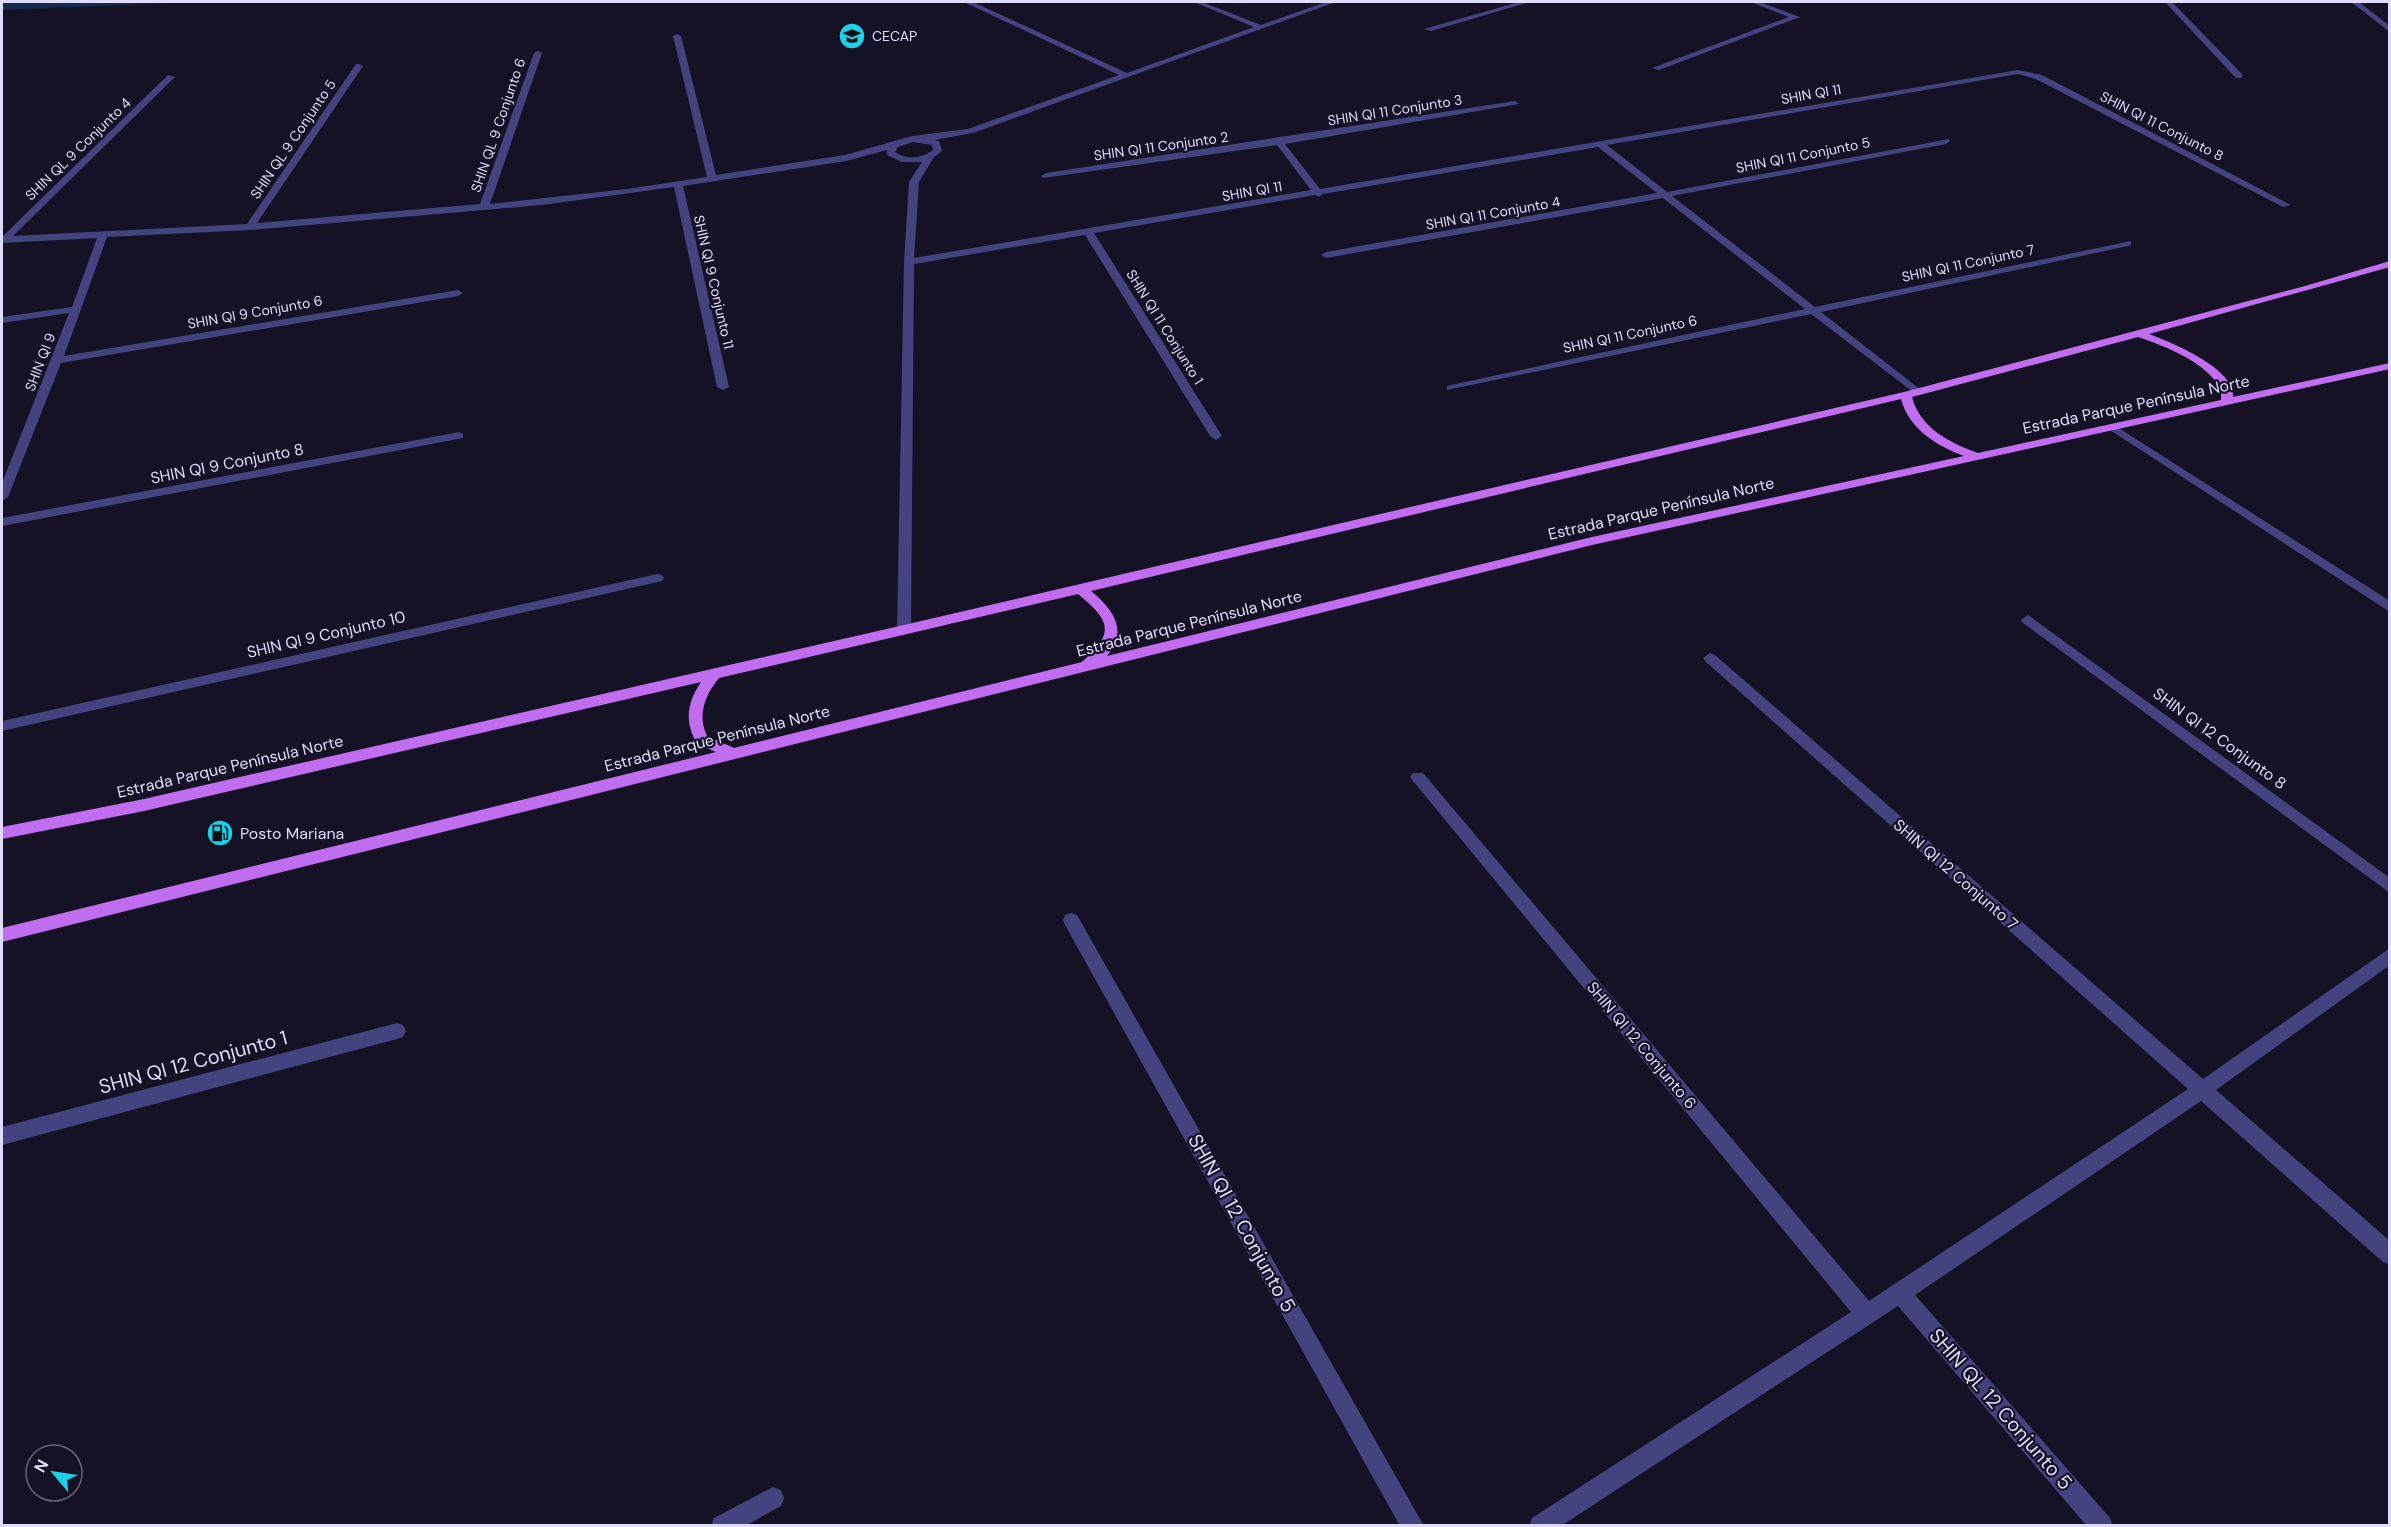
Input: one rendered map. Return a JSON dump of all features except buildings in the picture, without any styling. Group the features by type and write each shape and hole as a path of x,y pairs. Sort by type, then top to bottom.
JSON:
{"main road":[{"name":"Estrada Parque Península Norte","path":"2,833 144,805 1912,394 2309,288 2390,264"},
{"path":"2136,333 2167,345 2209,369 2224,382 2228,389 2226,403"},
{"name":"Estrada Parque Península Norte","path":"2,935 1592,540 2390,366"},
{"path":"1912,394 1907,405 1926,429 1943,442 1977,456"},
{"path":"1081,589 1107,614 1113,629 1108,646 1087,666"},
{"path":"715,673 698,696 694,720 702,741 732,753"}],"street":[{"path":"968,2 1127,76"},
{"path":"1197,2 1260,27"},
{"path":"3,240 250,227 484,207 586,197 846,158 902,141 970,131 1332,2"},
{"path":"1428,29 1525,2"},
{"path":"1656,68 1796,17 1754,2"},
{"path":"1764,6 1776,2"},
{"path":"2168,2 2239,76"},
{"path":"2355,2 2390,30"},
{"path":"677,36 712,178"},
{"name":"SHIN QL 9 Conjunto 6","path":"484,207 538,53"},
{"name":"SHIN QL 9 Conjunto 5","path":"250,227 359,66"},
{"name":"SHIN QI 11","path":"909,262 1318,194 2000,75 2026,73"},
{"name":"SHIN QI 11 Conjunto 8","path":"2026,73 2039,77 2286,205"},
{"name":"SHIN QL 9 Conjunto 4","path":"3,240 171,77"},
{"name":"SHIN QI 11 Conjunto 3","path":"1279,142 1515,104"},
{"path":"846,158 921,159 970,131"},
{"path":"904,630 909,262 914,182 934,153 936,143 922,139"},
{"name":"SHIN QI 11 Conjunto 5","path":"1665,195 1946,141"},
{"path":"1279,142 1318,194"},
{"name":"SHIN QI 11 Conjunto 2","path":"1046,177 1279,142"},
{"path":"1600,144 1815,310 1912,394"},
{"path":"894,145 890,153 898,158 914,182"},
{"name":"SHIN QI 9 Conjunto 11","path":"678,183 723,387"},
{"name":"SHIN QI 11 Conjunto 4","path":"1326,255 1665,195"},
{"name":"SHIN QI 11 Conjunto 1","path":"1089,233 1216,436"},
{"name":"SHIN QI 9","path":"2,497 57,360 103,236"},
{"name":"SHIN QI 11 Conjunto 7","path":"1815,310 2128,243"},
{"name":"SHIN QI 9 Conjunto 6","path":"57,360 458,293"},
{"path":"2,320 76,309"},
{"name":"SHIN QI 11 Conjunto 6","path":"1451,388 1815,310"},
{"path":"2114,428 2390,608"},
{"name":"SHIN QI 9 Conjunto 8","path":"2,522 459,436"},
{"path":"2,462 18,459"},
{"name":"SHIN QI 9 Conjunto 10","path":"2,726 657,578"},
{"name":"SHIN QI 12 Conjunto 8","path":"2028,620 2390,887"},
{"name":"SHIN QI 12 Conjunto 7","path":"1710,658 2390,1255"},
{"name":"SHIN QI 12 Conjunto 6","path":"1418,777 1866,1314"},
{"name":"SHIN QI 12 Conjunto 5","path":"1071,920 1413,1526"},
{"path":"1540,1526 1900,1293 2202,1090 2390,955"},
{"name":"SHIN QI 12 Conjunto 1","path":"2,1136 397,1031"},
{"name":"SHIN QL 12 Conjunto 5","path":"1900,1293 2102,1526"},
{"path":"722,1526 773,1498"}],"water":[{"path":"2,2 191,2 2,10"}],"place":[{"name":"CECAP","path":"852,36"},
{"name":"Posto Mariana","path":"220,833"}]}
